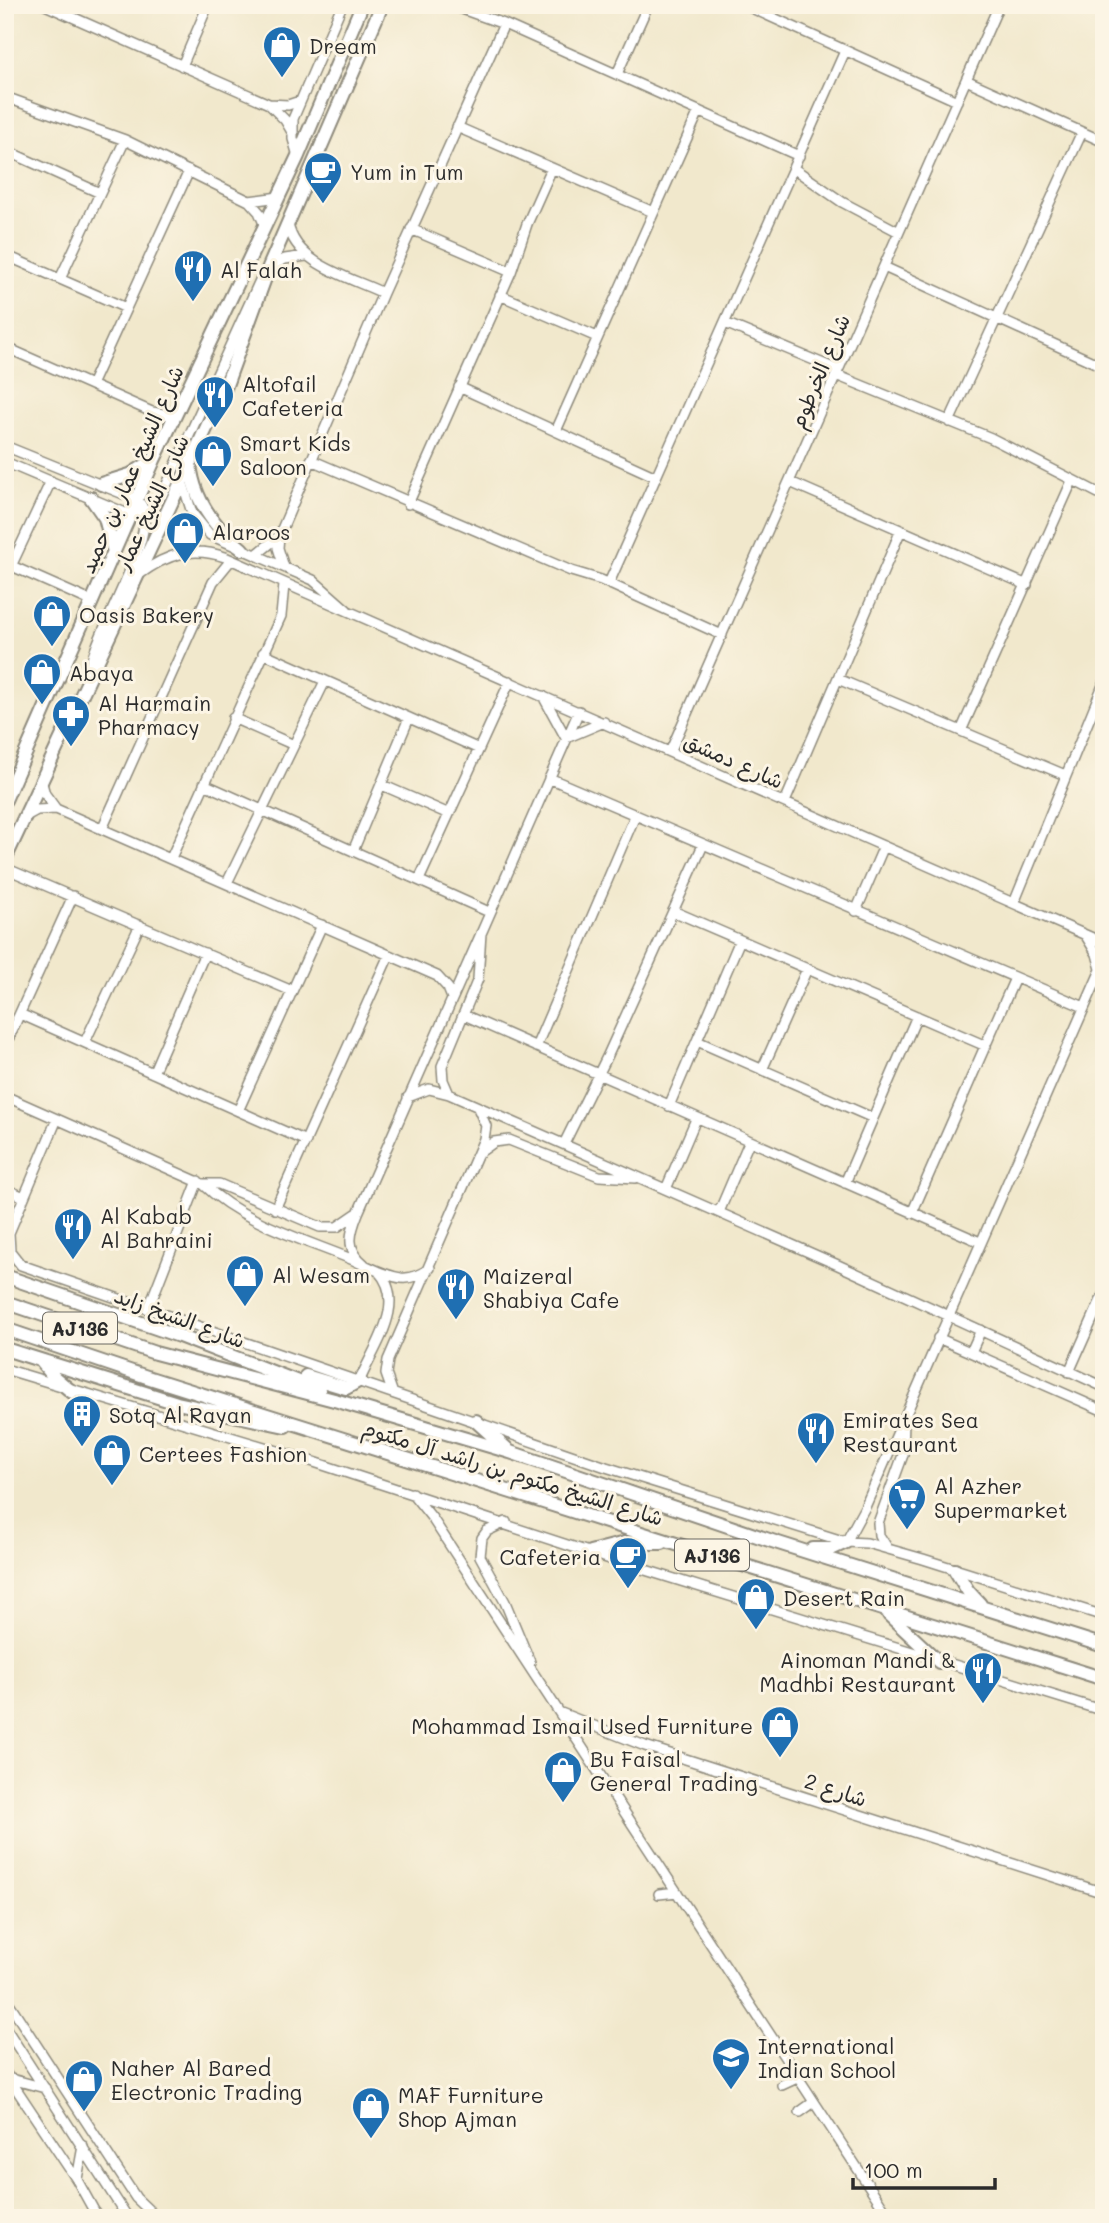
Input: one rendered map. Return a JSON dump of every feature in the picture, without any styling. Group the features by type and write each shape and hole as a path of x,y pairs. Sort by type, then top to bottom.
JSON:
{"main road":[{"path":"298,156 362,5"},
{"name":"شارع الشيخ عمار","path":"26,816 237,360 269,267 382,5"},
{"name":"شارع الشيخ عمار بن حميد","path":"5,800 154,460 298,156"},
{"path":"101,484 131,475 154,460"},
{"path":"190,463 195,487 213,523 242,549"},
{"path":"91,498 104,518 114,552"},
{"path":"5,859 26,816"},
{"name":"شارع الشيخ زايد","path":"5,1276 292,1378 338,1401"},
{"name":"شارع الشيخ مكتوم بن راشد آل مكتوم","path":"5,1302 155,1353 338,1401 510,1452 786,1545 1104,1646"},
{"name":"شارع الشيخ مكتوم بن راشد آل مكتوم","path":"5,1329 150,1378 1104,1679"},
{"path":"179,1336 335,1386 346,1388 360,1380"},
{"path":"5,1349 177,1403 320,1432"},
{"path":"39,1359 54,1377 72,1392"},
{"path":"476,1420 510,1452"},
{"path":"786,1545 831,1549 846,1542"},
{"path":"590,1552 632,1543 677,1543"},
{"path":"955,1570 973,1597 986,1608"},
{"path":"883,1610 939,1662"}],"street":[{"path":"45,5 268,104 282,106 300,101"},
{"path":"181,65 208,5"},
{"path":"292,132 300,101 342,5"},
{"path":"451,5 504,24 799,156"},
{"path":"617,75 648,5"},
{"path":"745,5 957,102"},
{"name":"شارع الخرطوم","path":"670,751 999,5"},
{"path":"1094,5 1104,10"},
{"path":"284,567 278,548 279,536 411,229 504,24"},
{"path":"609,583 845,51"},
{"path":"967,80 1104,142"},
{"path":"5,97 125,140 189,171 249,201 260,212 265,226"},
{"path":"268,104 285,120 292,132 298,156"},
{"path":"555,431 699,111"},
{"path":"457,127 653,212"},
{"path":"949,422 1082,132"},
{"path":"60,279 125,140"},
{"path":"5,150 100,193"},
{"path":"408,503 511,272 527,224 552,168"},
{"path":"793,168 842,202 899,232"},
{"path":"91,385 189,171"},
{"path":"249,201 279,197"},
{"path":"288,224 292,239 306,256 383,293"},
{"path":"411,229 511,272"},
{"path":"5,255 126,308"},
{"path":"5,462 130,516 144,512 158,503 256,285 269,267 285,258 306,256"},
{"path":"884,267 1104,367"},
{"path":"500,295 597,337"},
{"path":"725,323 991,438 1104,496"},
{"path":"5,347 152,412 175,416"},
{"path":"459,387 656,477"},
{"path":"5,446 137,500 144,512 144,535 93,652 89,676"},
{"path":"311,460 571,571 609,583 722,635"},
{"path":"5,579 8,565 51,481"},
{"path":"182,481 190,507 199,524"},
{"path":"961,731 1072,481"},
{"path":"790,482 1027,584"},
{"path":"199,524 185,521 179,523 174,534 179,545 201,551"},
{"name":"شارع دمشق","path":"199,524 210,535 320,584 348,612"},
{"path":"785,802 901,530"},
{"path":"256,555 279,536"},
{"name":"شارع دمشق","path":"139,575 170,556 201,551 231,560 1104,943"},
{"path":"102,829 220,570 231,560"},
{"path":"8,565 93,602"},
{"path":"171,858 283,609 284,585"},
{"path":"263,653 479,749"},
{"path":"838,679 1065,775"},
{"path":"228,883 325,681"},
{"path":"419,880 510,681"},
{"path":"1014,903 1103,686"},
{"path":"542,695 554,711 566,738"},
{"path":"364,1264 354,1254 350,1239 358,1213 579,711"},
{"path":"233,718 294,745"},
{"path":"353,851 409,718"},
{"path":"566,738 604,722"},
{"path":"548,778 1084,1007"},
{"path":"41,780 45,794 57,809"},
{"path":"204,784 489,912"},
{"path":"382,785 449,814"},
{"path":"26,816 37,810 57,809 438,976 451,977 463,972"},
{"path":"536,1047 635,816"},
{"path":"564,1144 703,845"},
{"path":"856,911 884,846"},
{"path":"5,868 292,991"},
{"path":"5,1046 73,896"},
{"path":"673,911 986,1046"},
{"path":"85,1042 140,925"},
{"path":"238,1111 322,925"},
{"path":"449,1094 443,1080 442,1066 481,967 481,931"},
{"path":"846,1542 1102,966 1085,935 1104,933"},
{"path":"669,1107 740,940"},
{"path":"153,1073 205,953"},
{"path":"275,1209 389,955"},
{"path":"762,1070 807,969"},
{"path":"438,976 449,988 452,998"},
{"path":"912,1213 1015,978"},
{"path":"20,1014 306,1141"},
{"path":"464,1015 980,1242"},
{"path":"845,1183 917,1016"},
{"path":"697,1041 873,1118"},
{"path":"408,1097 429,1089 449,1094 948,1314 1104,1387"},
{"path":"5,1096 201,1183 265,1223 377,1270 403,1278 418,1276 430,1268"},
{"path":"392,1391 386,1374 388,1360 477,1156 486,1126 478,1107"},
{"path":"57,1119 9,1233 10,1251 21,1265 606,1467 846,1542 888,1549 1104,1616"},
{"path":"666,1189 696,1119"},
{"path":"477,1156 488,1145 509,1140 599,1176 636,1178"},
{"path":"719,1212 749,1142"},
{"path":"201,1183 219,1184 275,1209 328,1228 345,1224 358,1213"},
{"path":"149,1307 201,1183"},
{"path":"5,1189 24,1197"},
{"path":"360,1380 393,1300 389,1283 377,1270"},
{"path":"1069,1372 1104,1293"},
{"path":"971,1352 981,1330"},
{"path":"938,1338 1104,1410"},
{"path":"5,1370 506,1522 590,1552 1104,1711"},
{"path":"888,1549 879,1535 878,1523 903,1455 906,1436 904,1416"},
{"path":"412,1493 432,1518 890,2218"},
{"path":"506,1522 487,1531 482,1538 480,1556 505,1602 539,1683"},
{"name":"شارع 2","path":"559,1712 634,1743 1104,1893"},
{"path":"659,1894 677,1892"},
{"path":"5,1997 136,2198 157,2218"},
{"path":"5,2027 128,2218"},
{"path":"8,2075 45,2088"},
{"path":"8,2075 77,2180 98,2218"},
{"path":"782,2085 797,2078"},
{"path":"800,2112 814,2102"},
{"path":"77,2180 83,2146"}],"place":[{"name":"Dream","path":"282,79"},
{"name":"Yum in Tum","path":"323,205"},
{"name":"Al Falah","path":"193,303"},
{"name":"Altofail Cafeteria","path":"215,429"},
{"name":"Smart Kids Saloon","path":"213,488"},
{"name":"Alaroos","path":"185,565"},
{"name":"Oasis Bakery","path":"52,648"},
{"name":"Abaya","path":"42,706"},
{"name":"Al Harmain Pharmacy","path":"71,748"},
{"name":"Al Kabab Al Bahraini","path":"73,1261"},
{"name":"Al Wesam","path":"245,1308"},
{"name":"Maizeral Shabiya Cafe","path":"456,1321"},
{"name":"Sotq Al Rayan","path":"82,1448"},
{"name":"Emirates Sea Restaurant","path":"816,1465"},
{"name":"Certees Fashion","path":"112,1487"},
{"name":"Al Azher Supermarket","path":"907,1531"},
{"name":"Cafeteria","path":"628,1590"},
{"name":"Desert Rain","path":"756,1631"},
{"name":"Ainoman Mandi & Madhbi Restaurant","path":"983,1705"},
{"name":"Mohammad Ismail Used Furniture","path":"780,1759"},
{"name":"Bu Faisal General Trading","path":"563,1804"},
{"name":"International Indian School","path":"731,2091"},
{"name":"Naher Al Bared Electronic Trading","path":"84,2113"},
{"name":"MAF Furniture Shop Ajman","path":"371,2140"}]}
